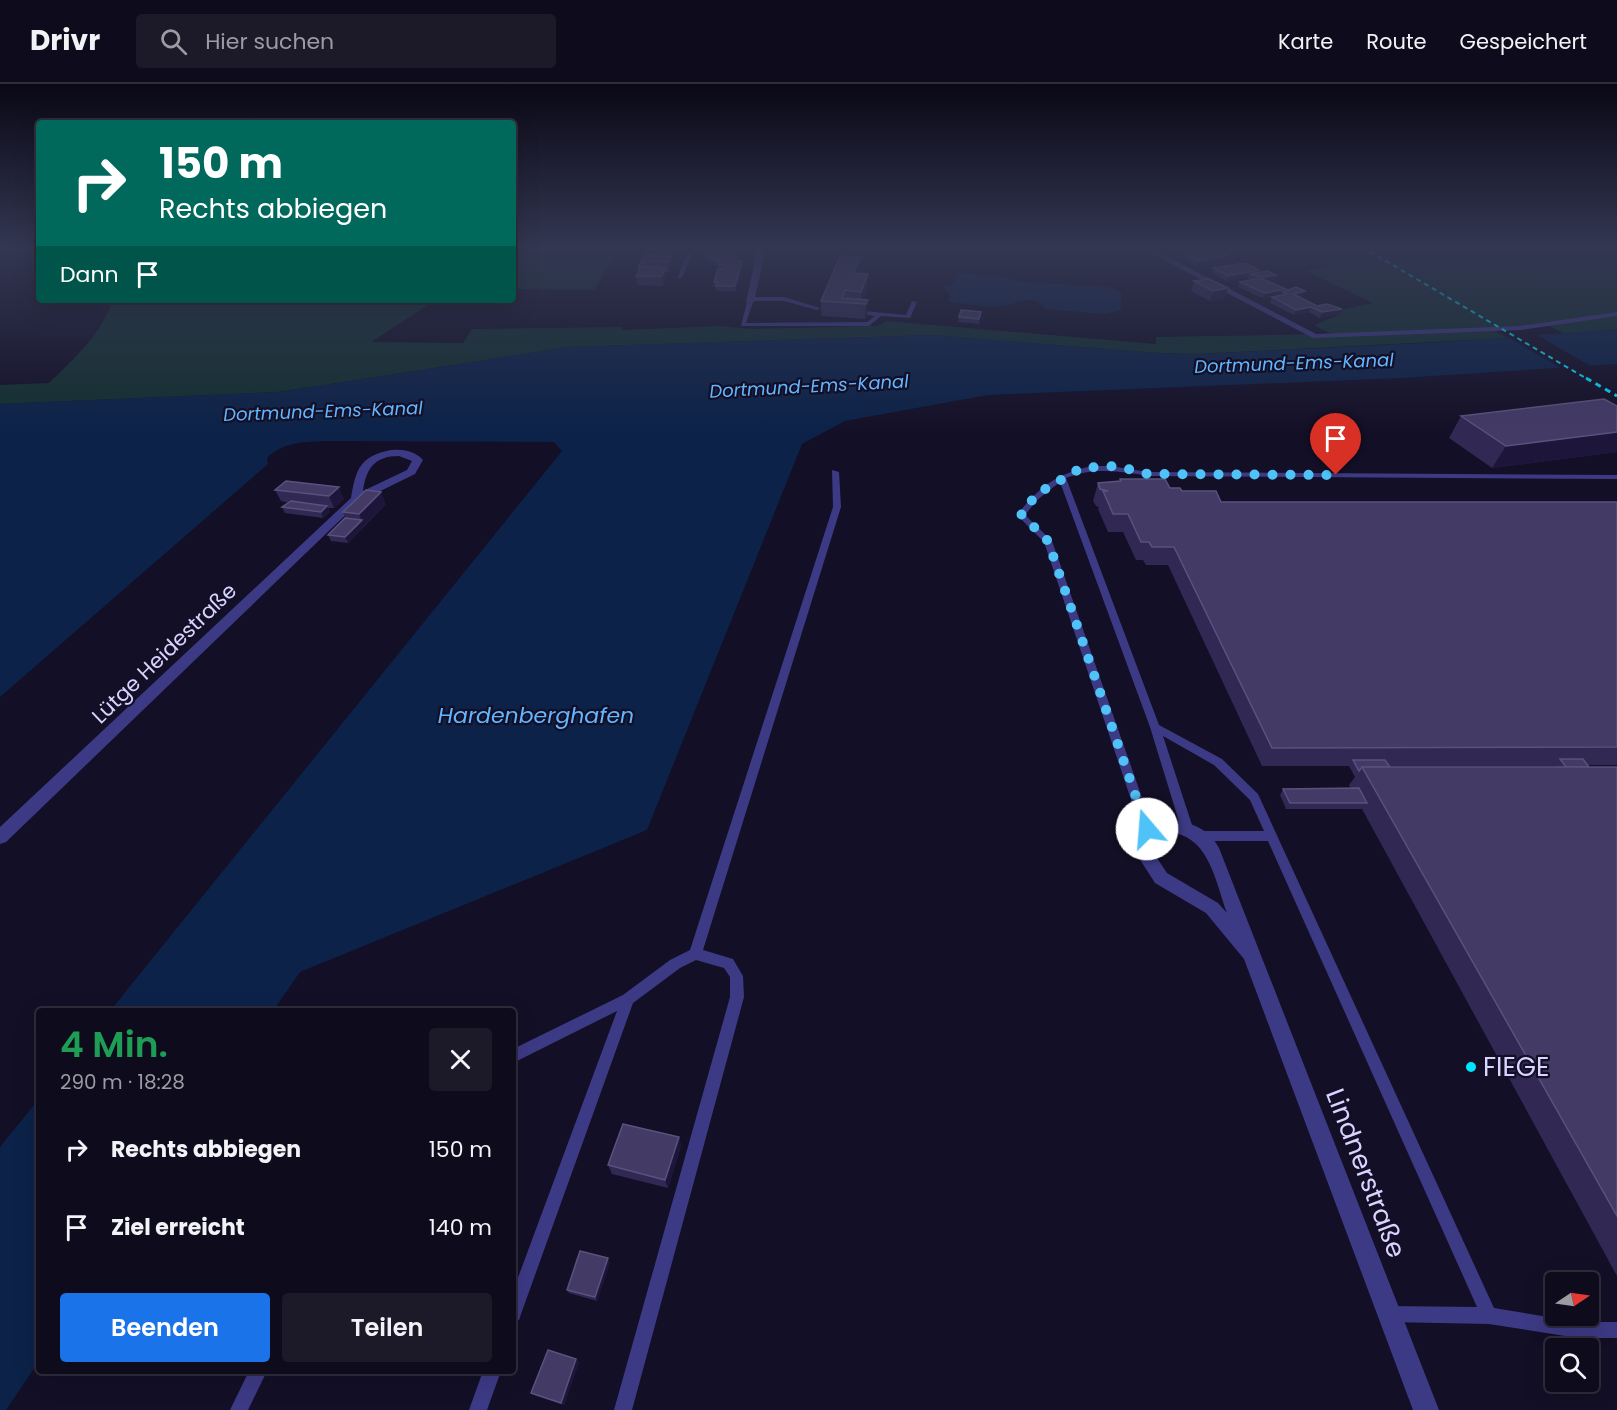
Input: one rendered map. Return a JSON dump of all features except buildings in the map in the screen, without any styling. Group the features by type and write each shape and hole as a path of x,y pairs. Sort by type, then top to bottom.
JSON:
{"street":[{"path":"1263,309 1316,336"},
{"name":"Lütge Heidestraße","path":"0,837 356,499 411,472 418,460 407,453 386,454 374,459 365,465 356,499"},
{"path":"1147,829 1166,825 1194,832"},
{"name":"Lindnerstraße","path":"1147,829 1140,847 1161,878 1212,908 1253,956"},
{"name":"Lindnerstraße","path":"1194,832 1211,848 1426,1410"}],"lane":[{"path":"748,309 743,325 869,324 879,315"},
{"path":"848,311 908,317 911,309"},
{"path":"1316,336 1520,328 1617,314"},
{"path":"1147,829 1048,541 1021,514 1037,494 1062,477 1081,468 1116,466 1148,474 1617,477"},
{"path":"695,954 837,507 835,472"},
{"path":"1062,477 1194,832 1272,836"},
{"path":"1155,727 1218,762 1254,797 1489,1316"},
{"path":"516,1055 628,999 675,964 695,954 728,963 736,976 737,997 623,1410"},
{"path":"516,1306 628,999"},
{"path":"1389,1314 1489,1316 1578,1330 1617,1330"},
{"path":"239,1410 257,1374"},
{"path":"478,1410 491,1374"}],"green space":[{"path":"109,309 422,309 371,342 463,343 472,329 622,327 622,330 720,326 751,329 878,326 886,321 1156,344 1156,337 1331,334 1314,325 1341,314 1336,311 1346,309 1617,309 1617,329 1565,334 1547,325 1491,329 1508,338 1197,354 1157,353 932,335 569,347 279,392 0,404 0,385 49,383 94,335"}],"water":[{"path":"1045,309 1121,309 1121,310 1105,314"},
{"path":"1617,329 1617,364 1401,378 988,395 845,421 802,444 647,830 300,972 275,1008 112,1008 562,451 554,442 322,441 300,443 279,449 267,458 268,464 0,697 0,404 279,392 569,347 932,335 1157,353 1197,354 1447,342"},
{"path":"36,1103 36,1365 6,1410 0,1410 0,1147"}],"pier":[{"path":"1535,334 1596,369 1566,371 1506,336"}],"railway":[{"path":"1468,309 1589,380"},
{"path":"1586,378 1617,396"}],"place":[{"name":"FIEGE","path":"1471,1067"}],"route":[{"path":"1147,829 1048,541 1021,514 1037,494 1062,477 1081,468 1116,466 1148,474 1336,475"}],"water label":[{"name":"Dortmund-Ems-Kanal","path":"1294,363"},
{"name":"Dortmund-Ems-Kanal","path":"809,386"},
{"name":"Dortmund-Ems-Kanal","path":"323,411"},
{"name":"Hardenberghafen","path":"536,715"}]}
